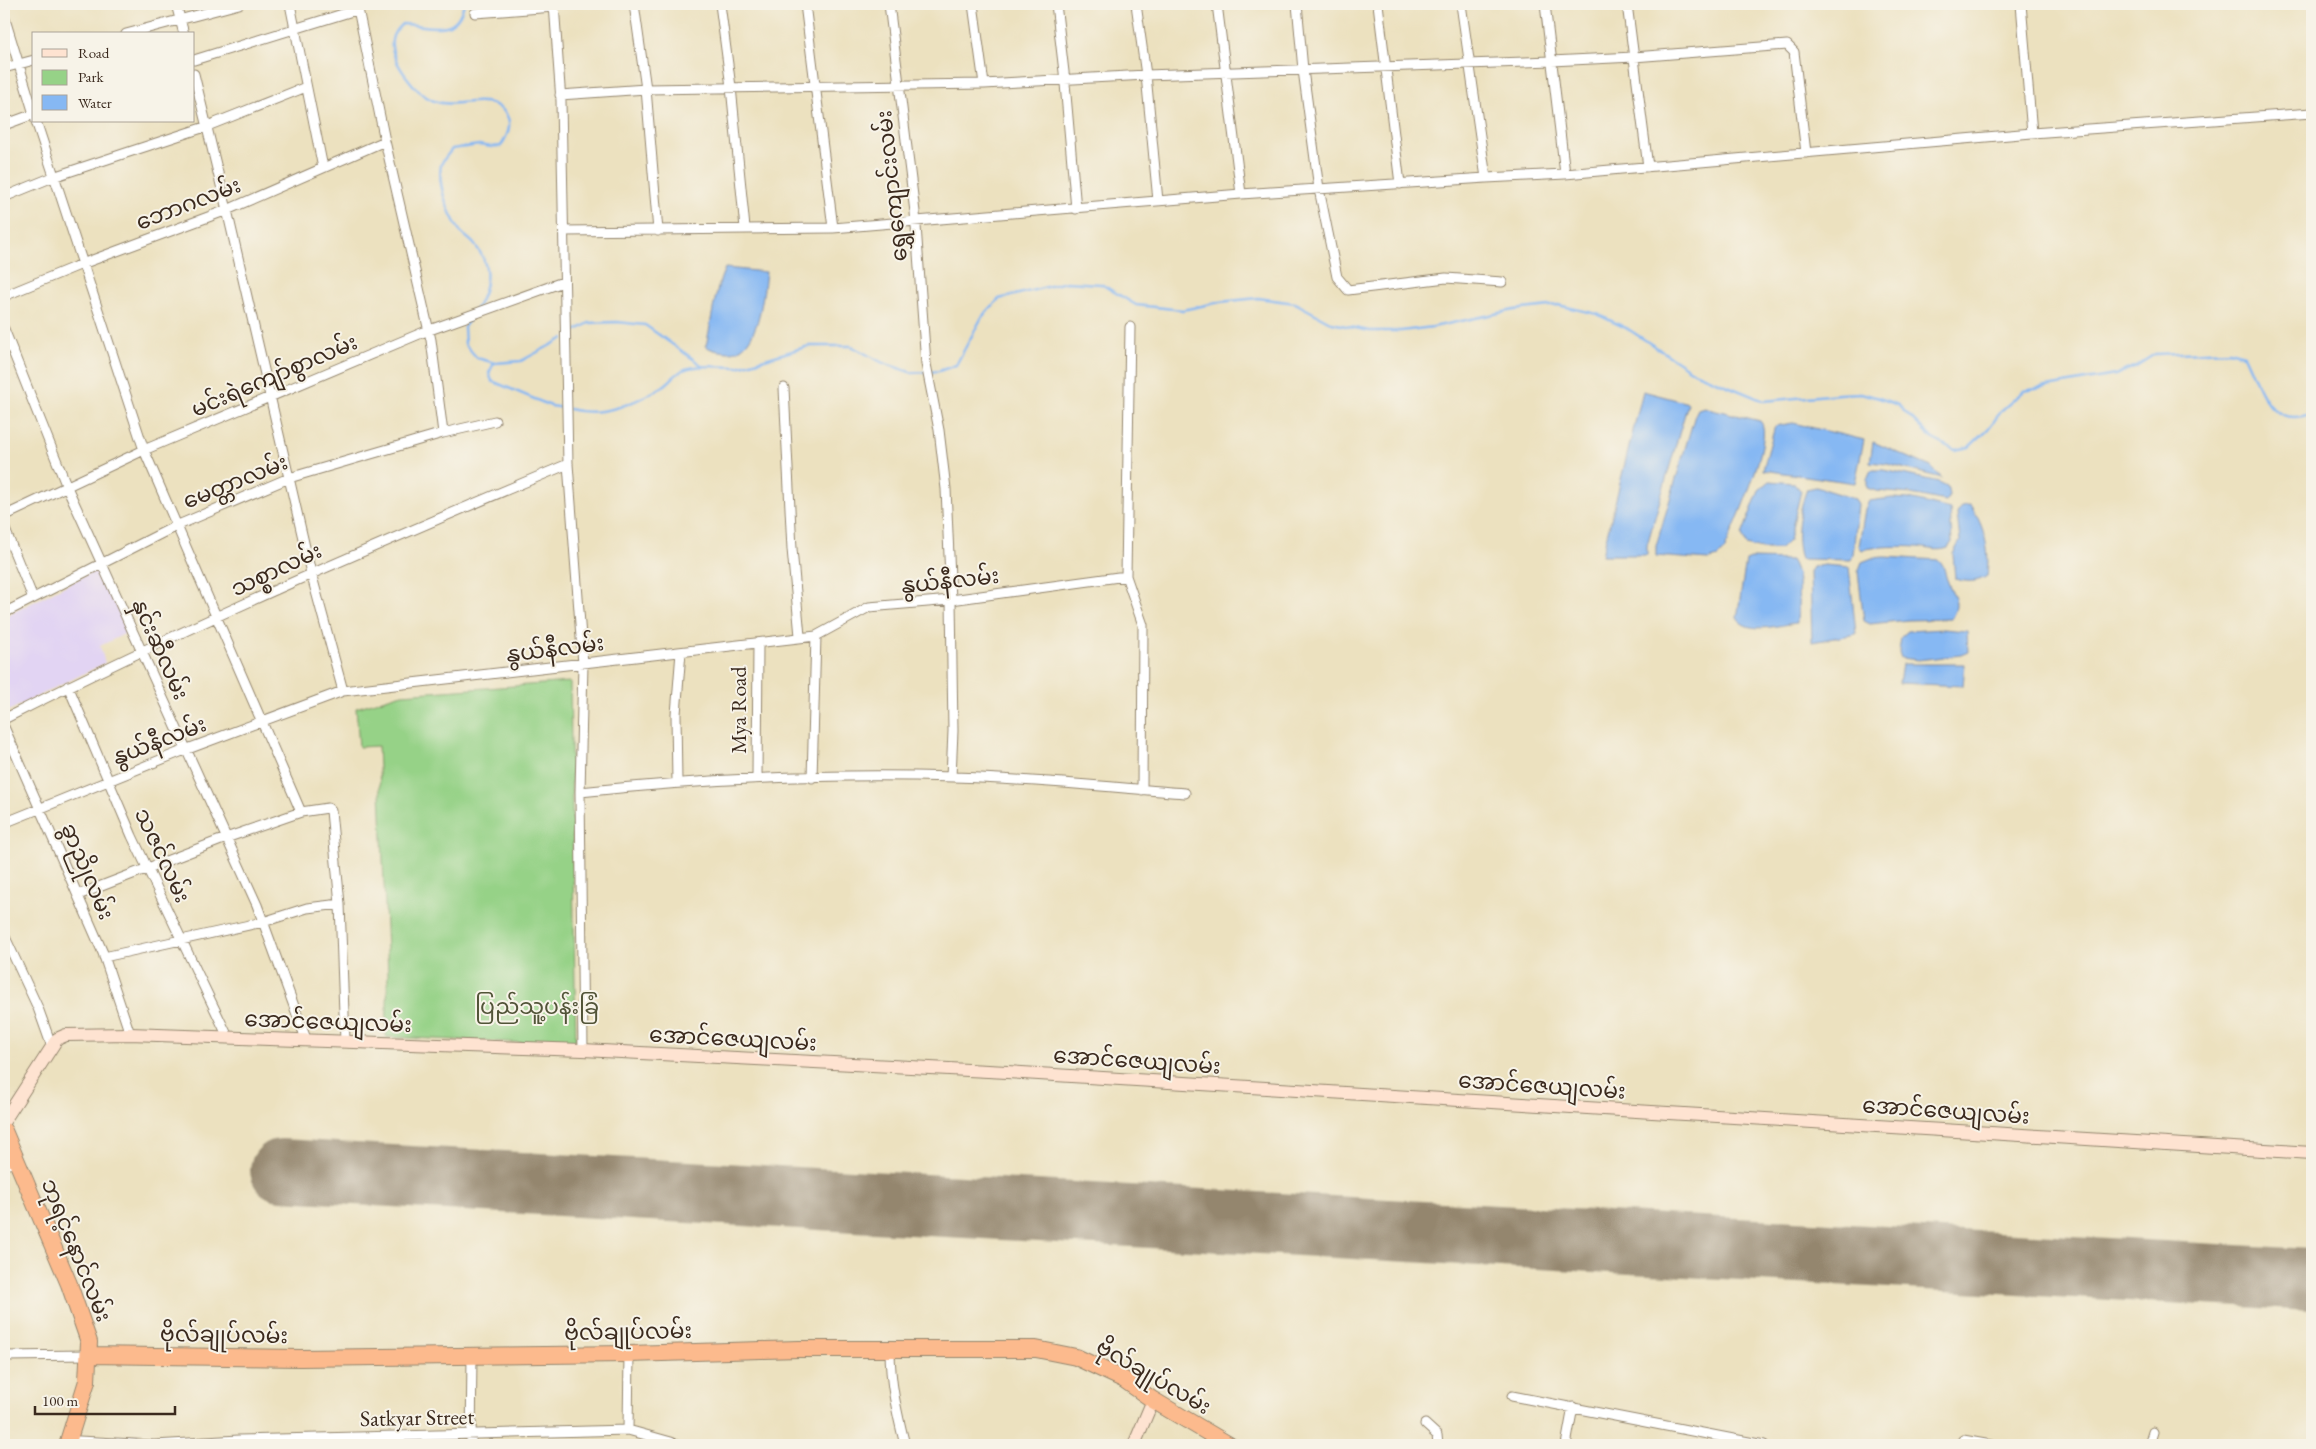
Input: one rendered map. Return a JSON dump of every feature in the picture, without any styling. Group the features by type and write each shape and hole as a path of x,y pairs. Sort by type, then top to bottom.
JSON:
{"highway":[{"name":"ဘုရင့်နောင်လမ်း","path":"4,1132 10,1164 85,1326 90,1355 86,1381 67,1444"},
{"name":"ဗိုလ်ချုပ်လမ်း","path":"90,1355 300,1358 629,1354 799,1349 1036,1349 1076,1357 1123,1379 1153,1400 1229,1445"}],"street":[{"path":"176,4 184,32"},
{"path":"133,32 239,4"},
{"path":"290,4 323,168"},
{"path":"634,4 646,89 658,231"},
{"path":"720,4 731,87 745,228"},
{"path":"805,4 833,228"},
{"name":"ရွှေကျောင်းလမ်း","path":"889,4 916,222 926,364 939,430 946,489 953,731 951,777"},
{"path":"973,4 984,84"},
{"path":"1056,4 1076,209"},
{"path":"1136,4 1146,75 1158,202"},
{"path":"1217,4 1241,194"},
{"path":"1297,4 1303,70 1319,189 1337,278 1348,290 1446,278 1502,282"},
{"path":"1378,4 1400,184"},
{"path":"1461,4 1486,178"},
{"path":"1545,4 1565,174"},
{"path":"1627,4 1648,167"},
{"path":"2021,4 2032,133"},
{"path":"475,13 554,5 560,95 564,231 564,349 568,399 568,464 583,664 580,792 583,1050"},
{"path":"195,60 295,29 358,6 385,141 428,331 443,433"},
{"path":"4,16 32,108"},
{"path":"560,95 646,89 984,84 1146,75 1551,61 1634,57 1787,45 1794,52 1806,153"},
{"path":"4,68 32,60"},
{"path":"195,78 311,573 343,691"},
{"path":"4,197 53,177 206,127 306,87"},
{"path":"564,231 833,228 1241,194 1565,174 2032,133 2312,114"},
{"path":"4,125 32,115"},
{"path":"36,122 144,450 260,722 301,812"},
{"name":"ဘောဂလမ်း","path":"4,296 82,264 227,210 385,141"},
{"name":"မင်းရဲကျော်စွာလမ်း","path":"4,516 144,450 428,331 563,282"},
{"path":"1130,327 1126,576 1143,625 1142,790"},
{"name":"နှင်းဆီလမ်း","path":"4,329 67,487 263,922 306,1039"},
{"path":"784,388 792,549 800,636"},
{"name":"မေတ္တာလမ်း","path":"4,613 176,526 289,478 443,433 495,421"},
{"name":"သစ္စာလမ်း","path":"4,718 141,650 216,618 311,573 568,464"},
{"path":"4,527 33,598"},
{"name":"နွယ်နီလမ်း","path":"4,823 185,750 343,691 758,643 800,636 816,636 869,607 950,600 1126,576"},
{"path":"812,778 816,636"},
{"name":"Mya Road","path":"757,778 758,643"},
{"path":"677,782 676,714 681,652"},
{"name":"သဇင်လမ်း","path":"68,686 148,869 228,1037"},
{"name":"ခွာညိုလမ်း","path":"4,726 104,957 130,1034"},
{"path":"580,792 677,782 757,778 951,777 1184,793"},
{"path":"78,895 226,838 301,812 328,808 331,811 340,904 345,1041"},
{"path":"104,957 263,922 307,908 340,904"},
{"path":"4,934 38,1008 52,1047"},
{"name":"အောင်ဇေယျလမ်း","path":"4,1120 57,1039 66,1035 130,1034 583,1050 1017,1072 2312,1153"},
{"path":"890,1349 890,1376 895,1409 905,1445"},
{"path":"628,1430 629,1354"},
{"name":"ဗိုလ်ချုပ်လမ်း","path":"4,1356 90,1355"},
{"path":"471,1445 472,1356"},
{"path":"1512,1396 1573,1407 1735,1442 1764,1445"},
{"path":"1134,1445 1153,1400"},
{"path":"1566,1445 1573,1407"},
{"path":"1424,1424 1437,1435 1438,1445"},
{"name":"Satkyar Street","path":"67,1444 79,1441 154,1445 239,1440 628,1430 677,1445"},
{"path":"2149,1445 2153,1432"},
{"path":"1960,1445 1964,1440 1991,1445"}],"shaded area":[{"path":"100,568 128,632 100,646 105,663 4,713 4,617"}],"green space":[{"name":"ပြည်သူ့ပန်းခြံ","path":"570,682 576,1045 386,1037 388,974 378,746 359,747 356,708 402,694"}],"water":[{"path":"725,268 766,272 761,308 753,334 747,344 738,350 728,352 714,350 706,346 716,296"},
{"path":"1643,391 1688,403 1647,545 1647,555 1602,555"},
{"path":"1704,407 1760,421 1763,429 1762,444 1752,482 1725,549 1718,557 1708,560 1656,556 1656,546 1695,415 1698,409"},
{"path":"1793,423 1864,440 1855,483 1763,470 1775,426"},
{"path":"1873,442 1931,467 1942,478 1887,464 1870,462"},
{"path":"1871,470 1884,470 1939,482 1947,486 1949,495 1946,501 1911,494 1876,491 1867,488 1867,479"},
{"path":"1770,481 1794,483 1801,491 1789,540 1780,549 1761,549 1746,545 1742,535 1759,490"},
{"path":"1816,487 1855,499 1858,504 1851,560 1801,559 1798,542 1800,515 1807,489"},
{"path":"1892,498 1909,499 1950,509 1952,542 1948,548 1936,550 1917,547 1890,547 1862,550 1859,546 1865,509 1869,501"},
{"path":"1970,505 1983,530 1987,548 1988,567 1987,576 1979,580 1963,581 1955,579 1953,554 1960,541 1957,514 1961,506"},
{"path":"1872,558 1939,560 1943,565 1956,604 1951,619 1908,620 1870,624 1864,621 1858,572 1862,562"},
{"path":"1751,559 1791,560 1798,582 1797,623 1757,628 1749,627 1737,618 1746,561"},
{"path":"1824,565 1849,567 1856,634 1812,642 1810,572 1813,567"},
{"path":"1943,629 1967,631 1968,652 1961,655 1918,660 1901,658 1899,652 1901,637 1908,631"},
{"path":"1902,664 1965,664 1963,686 1899,683"}],"waterway":[{"path":"464,4 460,15 448,26 431,27 402,24 393,35 392,48 399,66 405,75 427,97 443,103 490,103 499,107 508,118 509,126 501,146 479,145 452,149 441,165 442,190 448,208 460,231 472,242 484,260 486,269 485,286 475,311"},
{"path":"930,372 956,365 982,317 999,299 1066,282 1101,284 1136,305 1183,310 1220,302 1258,298 1295,303 1332,323 1369,331 1401,331 1433,327 1514,310 1558,305 1597,314 1628,329 1694,372 1764,401 1861,393 1879,398 1898,405 1933,439 1955,450 1969,447 1988,429 2003,409 2024,391 2115,375 2136,366 2155,354 2229,351 2244,355 2267,402 2275,410 2285,416 2297,417 2312,413"},
{"path":"469,320 464,327 465,344 477,358 495,363 521,361 564,338"},
{"path":"568,335 589,323 617,322 645,325 703,366 738,367 809,346 851,346 883,363 913,373 925,372"},
{"path":"494,363 489,373 492,381 551,406 564,408"},
{"path":"569,409 593,412 617,408 640,399 662,387 683,370 703,366"}],"runway":[{"path":"281,1170 2312,1280"}]}
